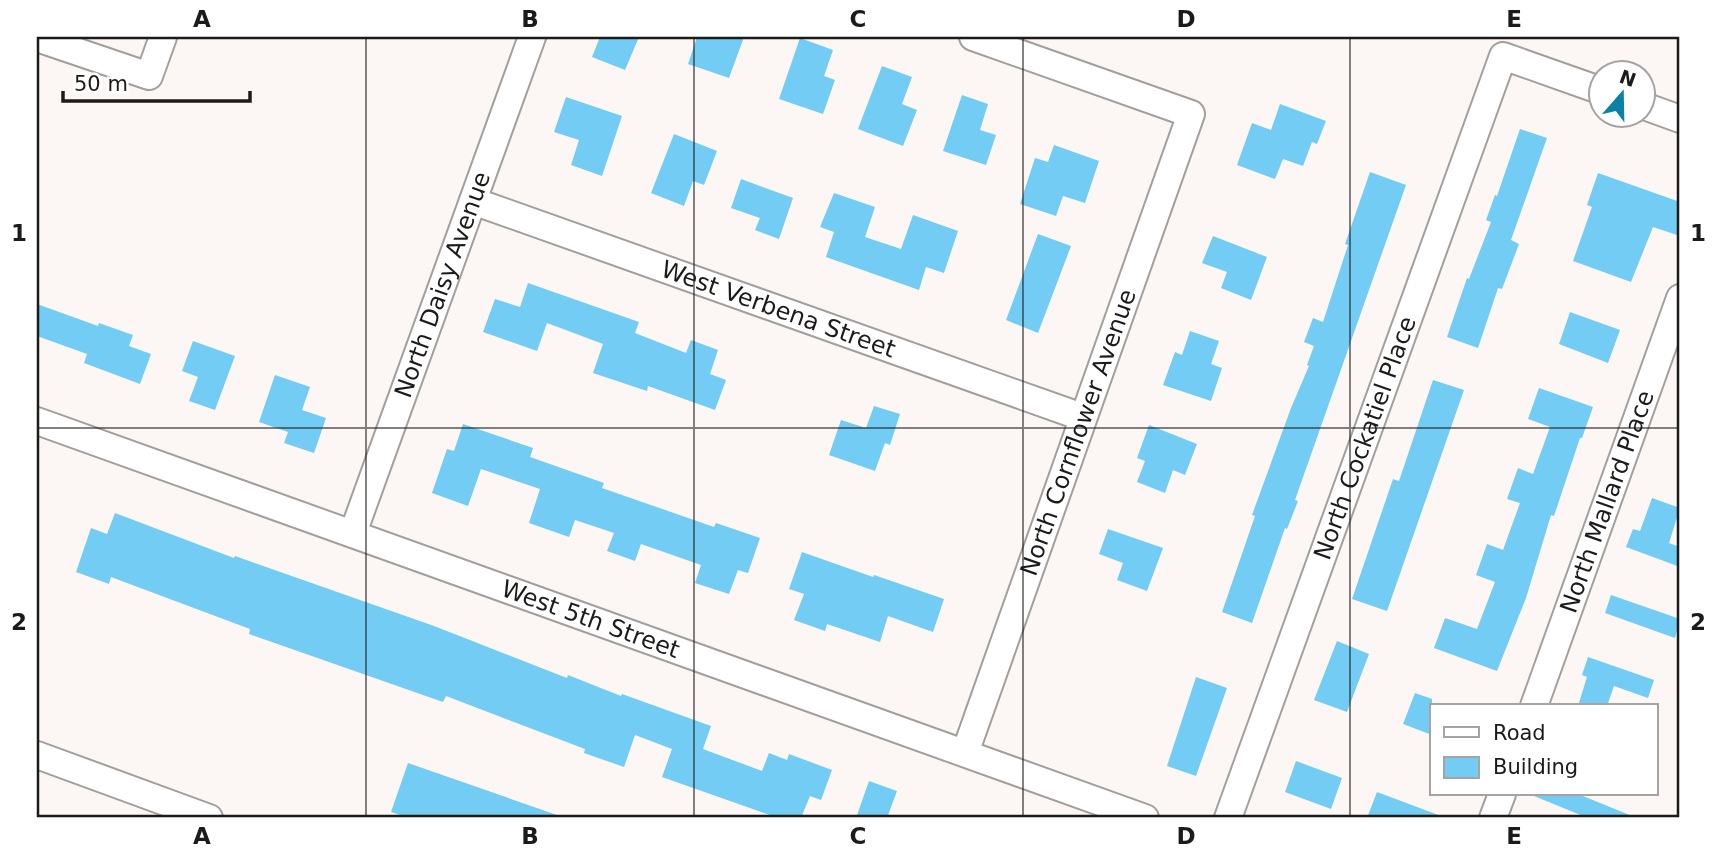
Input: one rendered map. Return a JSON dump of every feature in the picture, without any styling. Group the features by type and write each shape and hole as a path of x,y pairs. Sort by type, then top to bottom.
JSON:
{"street":[{"path":"37,38 149,76 163,37"},
{"name":"North Daisy Avenue","path":"353,533 531,37"},
{"name":"North Cornflower Avenue","path":"965,753 1191,114 974,37"},
{"name":"North Cockatiel Place","path":"1228,818 1503,56 1588,86"},
{"path":"1658,111 1680,119"},
{"name":"West Verbena Street","path":"472,201 1082,417"},
{"name":"North Mallard Place","path":"1535,704 1680,298"},
{"name":"West 5th Street","path":"37,421 1145,818"},
{"path":"37,755 209,818"},
{"path":"1493,818 1501,796"}],"building":[{"path":"600,37 639,37 625,70 592,57"},
{"path":"697,37 744,37 729,78 688,64"},
{"path":"800,38 833,50 824,76 835,80 823,114 779,99"},
{"path":"882,66 912,77 902,104 917,110 903,146 858,129"},
{"path":"962,95 988,104 980,130 996,135 986,165 943,151"},
{"path":"566,97 622,116 602,176 571,165 579,140 554,132"},
{"path":"1280,104 1326,121 1317,144 1312,142 1303,166 1283,159 1275,179 1237,165 1252,123 1271,130"},
{"path":"1520,129 1547,138 1511,240 1519,244 1502,289 1498,288 1478,348 1447,337 1467,278 1469,279 1491,222 1486,220"},
{"path":"674,134 717,151 704,185 693,181 684,206 651,193"},
{"path":"1054,145 1099,161 1085,203 1063,196 1056,216 1020,204 1035,158 1048,162"},
{"path":"1370,172 1406,185 1295,500 1298,501 1287,529 1285,528 1252,623 1222,612 1255,516 1252,515 1309,366 1307,365 1314,346 1304,342 1313,318 1323,322 1348,245 1345,244"},
{"path":"1598,173 1680,202 1680,236 1653,227 1631,282 1573,261 1592,207 1587,205"},
{"path":"741,179 793,198 779,239 755,230 760,218 731,208"},
{"path":"834,193 875,207 865,237 901,249 913,215 958,231 944,273 926,267 919,290 826,257 834,232 820,227"},
{"path":"1038,234 1071,246 1038,333 1006,320"},
{"path":"1213,236 1267,257 1251,300 1221,288 1227,272 1202,263"},
{"path":"528,283 639,322 635,333 686,353 691,340 718,350 710,374 726,380 715,410 648,386 647,391 593,373 603,344 547,323 537,351 483,332 495,299 520,307"},
{"path":"37,304 98,326 99,323 133,335 129,346 151,354 140,384 84,363 87,354 37,336"},
{"path":"1570,312 1620,330 1608,363 1559,344"},
{"path":"1190,331 1219,341 1211,364 1222,368 1211,401 1163,385 1175,352 1182,355"},
{"path":"193,341 235,356 215,410 189,401 198,377 182,371"},
{"path":"275,375 310,387 302,410 326,418 314,453 284,443 288,432 259,422"},
{"path":"1433,380 1464,390 1387,611 1352,599 1393,479 1399,481"},
{"path":"1539,388 1593,407 1554,516 1551,515 1526,598 1497,671 1434,648 1445,618 1477,629 1495,582 1476,575 1487,544 1503,550 1520,503 1507,499 1518,468 1533,474 1550,427 1528,419"},
{"path":"874,406 900,414 890,445 885,443 875,471 829,455 841,420 866,428"},
{"path":"463,424 533,448 530,457 604,483 602,488 714,527 716,523 760,538 748,573 738,570 729,594 695,583 701,565 641,544 635,561 607,551 614,533 575,520 569,537 529,523 540,489 481,469 468,506 432,493 447,449 454,451"},
{"path":"1149,425 1197,444 1185,475 1173,470 1165,493 1137,482 1145,461 1137,458"},
{"path":"1652,498 1680,508 1669,543 1680,547 1680,567 1626,547 1633,529 1640,531"},
{"path":"115,513 234,558 235,556 434,626 567,678 568,675 711,726 703,749 762,771 769,753 787,760 789,754 832,770 821,800 810,796 801,818 778,818 662,777 672,749 635,735 624,767 584,753 585,749 446,696 443,702 249,634 250,629 111,577 109,584 76,572 91,528 107,534"},
{"path":"1108,529 1163,548 1147,591 1117,580 1123,563 1099,554"},
{"path":"802,552 944,599 933,632 888,616 880,642 827,624 825,631 794,620 804,594 789,589"},
{"path":"1611,595 1680,619 1675,638 1605,613"},
{"path":"1337,641 1369,654 1347,712 1314,700"},
{"path":"1588,657 1654,680 1648,698 1614,686 1608,704 1579,704 1587,677 1582,675"},
{"path":"1196,677 1227,688 1196,776 1167,766"},
{"path":"1415,693 1432,699 1430,734 1403,724"},
{"path":"1296,761 1342,778 1331,809 1285,792"},
{"path":"408,763 557,815 557,818 409,818 391,812"},
{"path":"869,781 897,791 887,818 856,818"},
{"path":"1377,792 1441,816 1441,818 1367,818"},
{"path":"1534,796 1583,796 1637,818 1588,818"}]}
